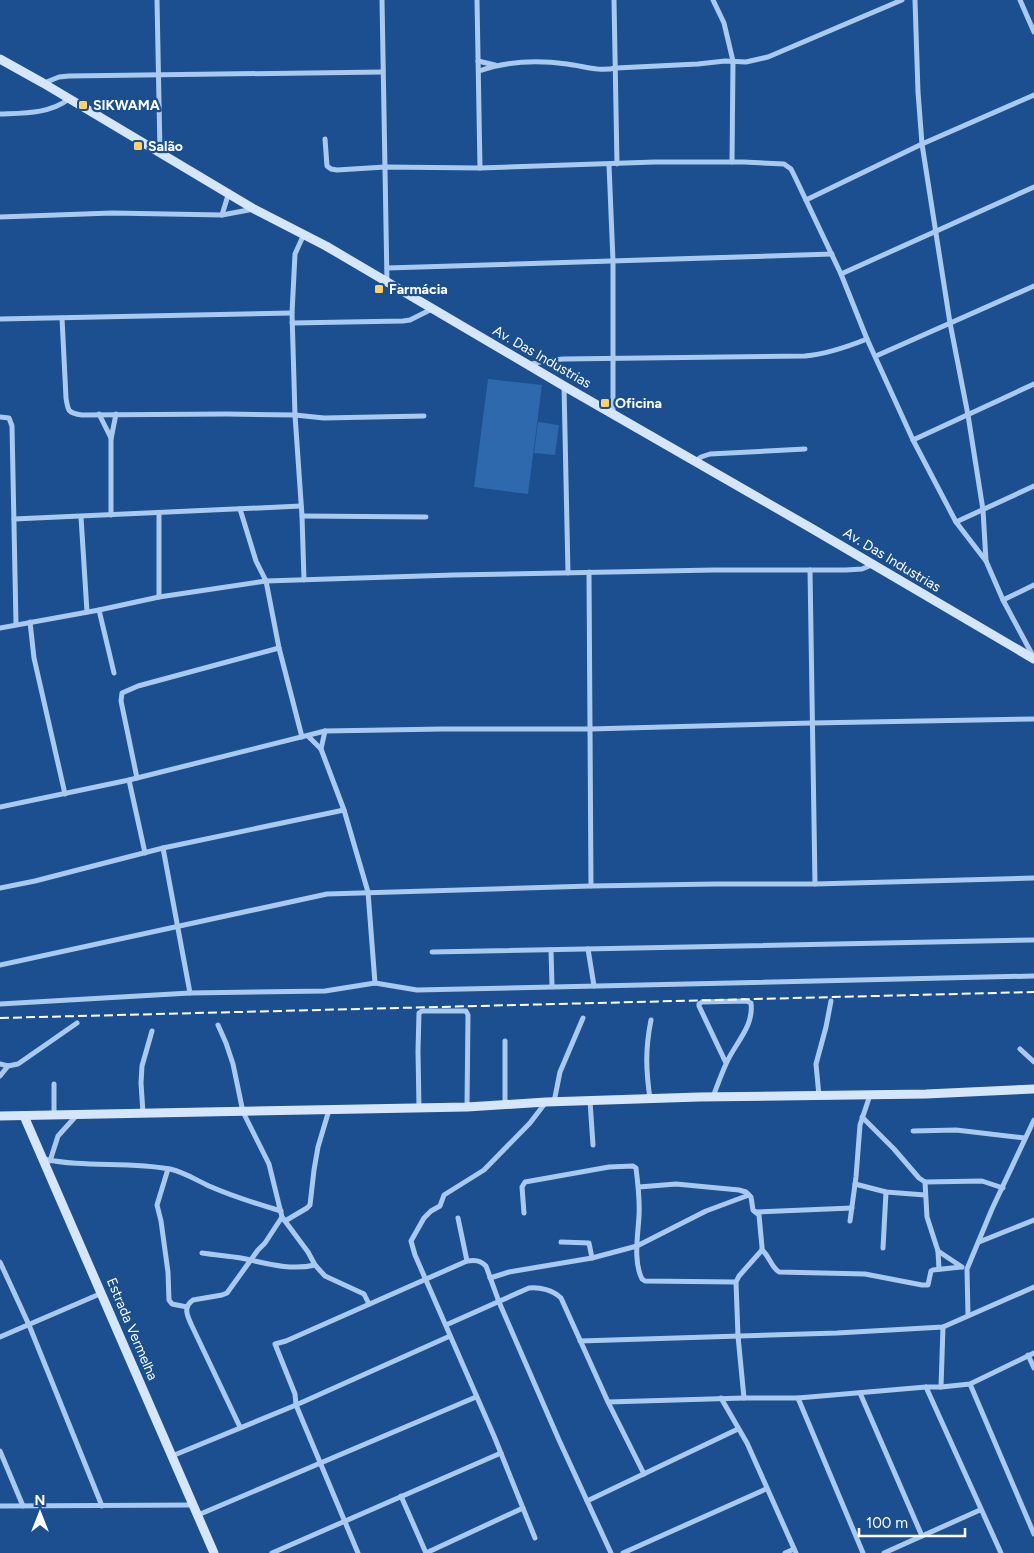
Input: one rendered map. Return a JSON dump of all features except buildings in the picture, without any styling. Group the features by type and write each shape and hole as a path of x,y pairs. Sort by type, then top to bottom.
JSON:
{"street":[{"path":"157,0 160,152"},
{"path":"382,0 387,282"},
{"path":"477,0 480,168"},
{"path":"614,0 617,164"},
{"path":"713,0 724,23 732,61 732,162"},
{"path":"479,71 496,65 517,62 567,64 590,69 609,70 616,68 755,61 902,0"},
{"path":"915,0 922,144 950,323 968,414 983,510 986,561"},
{"path":"1020,0 1034,32"},
{"path":"0,59 72,100"},
{"path":"478,61 496,65"},
{"path":"43,83 59,77 69,76 383,72"},
{"path":"806,200 922,144 1034,95"},
{"path":"0,114 51,110 72,100"},
{"name":"Av. Das Industrias","path":"72,100 229,192 254,209 304,234 1034,659"},
{"path":"325,139 326,166 337,170 385,167 480,168 732,162 784,164 796,177 841,274 867,339 914,440 956,522 986,561 1003,600 1034,659"},
{"path":"609,165 613,261 612,414"},
{"path":"841,274 1034,187"},
{"path":"222,215 229,192"},
{"path":"0,217 112,214 222,215 254,209"},
{"path":"304,234 295,254 292,314 295,415 302,506 304,580"},
{"path":"387,268 832,254"},
{"path":"876,356 1034,286"},
{"path":"292,323 403,322 432,309"},
{"path":"0,319 292,314"},
{"path":"62,318 68,409 72,414 295,415 324,418 424,416"},
{"path":"529,365 543,361 563,359 805,356 850,346 867,339"},
{"path":"914,440 1034,384"},
{"path":"564,386 568,573"},
{"path":"99,414 111,439"},
{"path":"111,515 111,439 116,414"},
{"path":"0,418 9,418 12,426 16,624"},
{"path":"696,462 701,457 710,454 805,449"},
{"path":"956,522 1034,486"},
{"path":"14,520 302,506"},
{"path":"240,509 256,562 266,581 279,648 302,737"},
{"path":"158,597 159,513"},
{"path":"81,516 86,612"},
{"path":"302,516 426,517"},
{"path":"0,628 158,597 266,581 589,572 856,569 872,565"},
{"path":"810,570 815,884"},
{"path":"589,572 591,886"},
{"path":"1003,600 1034,585"},
{"path":"99,610 114,673"},
{"path":"30,622 34,658 65,794"},
{"path":"137,778 121,700 122,693 138,686 279,648"},
{"path":"0,808 129,780 325,731 443,729 590,730 1034,719"},
{"path":"321,749 325,731"},
{"path":"308,736 321,749 344,810 368,892 375,984"},
{"path":"129,780 145,853"},
{"path":"0,888 35,881 163,848 344,810"},
{"path":"163,848 190,993"},
{"path":"0,965 327,894 591,886 815,884 1034,878"},
{"path":"432,952 1034,940"},
{"path":"588,949 594,986"},
{"path":"551,950 552,986"},
{"path":"0,1004 190,993 325,991 375,984 417,990 1034,976"},
{"path":"713,1097 726,1063 746,1031 751,1016 751,1003 736,1000 702,1002 699,1006 726,1063"},
{"path":"819,1096 816,1064 831,1001"},
{"path":"419,1108 419,1014 422,1012 455,1010 466,1011 468,1015 467,1107"},
{"path":"535,1538 501,1453 411,1244 424,1218 440,1206 442,1198 447,1192 484,1170 550,1102 560,1072 583,1018"},
{"path":"650,1099 646,1052 651,1020"},
{"path":"0,1064 8,1066 18,1064 77,1023"},
{"path":"218,1025 231,1057 243,1112 269,1164 283,1216 315,1265 325,1276 364,1294 369,1304"},
{"path":"143,1113 142,1066 152,1031"},
{"path":"505,1042 505,1105"},
{"path":"1020,1049 1034,1062"},
{"path":"0,1076 8,1066"},
{"path":"54,1084 54,1115"},
{"path":"2,1114 24,1116 467,1107 550,1102 713,1097 926,1094 1034,1089"},
{"path":"850,1221 856,1184 862,1117 870,1095"},
{"path":"590,1101 593,1145"},
{"path":"240,1427 186,1310 193,1300 227,1293 283,1216 307,1208 310,1205 317,1154 330,1110"},
{"path":"77,1115 58,1136 47,1160 62,1163 168,1169 191,1176 221,1190 264,1206 283,1216"},
{"name":"Estrada Vermelha","path":"24,1116 47,1160 214,1553"},
{"path":"862,1117 894,1149 919,1178 925,1182 982,1181 1003,1188"},
{"path":"968,1316 964,1268 979,1242 992,1209 1034,1120"},
{"path":"913,1131 956,1130 1025,1138"},
{"path":"524,1214 522,1185 527,1181 609,1167 631,1166 636,1168 639,1187 637,1246 640,1276 645,1281 736,1282"},
{"path":"168,1169 157,1205 162,1221 169,1300 172,1304 187,1307"},
{"path":"925,1182 927,1216 938,1251 939,1269"},
{"path":"639,1187 676,1184 694,1185 739,1190 751,1197 753,1210 760,1220 762,1250 736,1282 738,1336 744,1398"},
{"path":"856,1184 886,1192 925,1195"},
{"path":"884,1248 886,1192"},
{"path":"490,1278 509,1272 592,1258 637,1246 706,1211 749,1195"},
{"path":"755,1212 852,1208"},
{"path":"458,1218 467,1261"},
{"path":"979,1242 1034,1220"},
{"path":"561,1242 589,1243 592,1258"},
{"path":"762,1250 768,1255 775,1269 782,1272 865,1274 922,1285 928,1285 931,1271 964,1268"},
{"path":"938,1251 964,1268"},
{"path":"202,1253 276,1265 297,1267 315,1265"},
{"path":"358,1553 296,1405 295,1394 274,1344 286,1341 467,1261 475,1260 482,1262 486,1266 499,1302 611,1553"},
{"path":"0,1262 29,1325 102,1506"},
{"path":"580,1341 838,1333 943,1327 1034,1287"},
{"path":"446,1325 531,1288 556,1293 561,1298 608,1402 644,1474"},
{"path":"0,1337 102,1293"},
{"path":"941,1387 943,1327"},
{"path":"172,1456 296,1405 450,1336"},
{"path":"608,1402 721,1398 798,1398 970,1384 1031,1354 1034,1368"},
{"path":"970,1384 1034,1534"},
{"path":"926,1387 1001,1553"},
{"path":"860,1393 922,1536"},
{"path":"198,1515 476,1396"},
{"path":"721,1398 747,1443 795,1551 785,1553"},
{"path":"798,1398 863,1553"},
{"path":"587,1502 738,1429"},
{"path":"0,1451 23,1506"},
{"path":"272,1553 287,1550 344,1521 501,1453"},
{"path":"623,1553 766,1488"},
{"path":"401,1496 426,1553 523,1508"},
{"path":"0,1506 194,1505"},
{"path":"884,1553 980,1510"}],"shaded area":[{"path":"488,379 542,385 528,494 474,487"},
{"path":"538,422 559,425 555,455 534,453"}],"railway":[{"path":"0,1018 1034,992"}],"place":[{"name":"SIKWAMA","path":"83,105"},
{"name":"Salão","path":"138,146"},
{"name":"Farmácia","path":"379,289"},
{"name":"Oficina","path":"605,403"}]}
